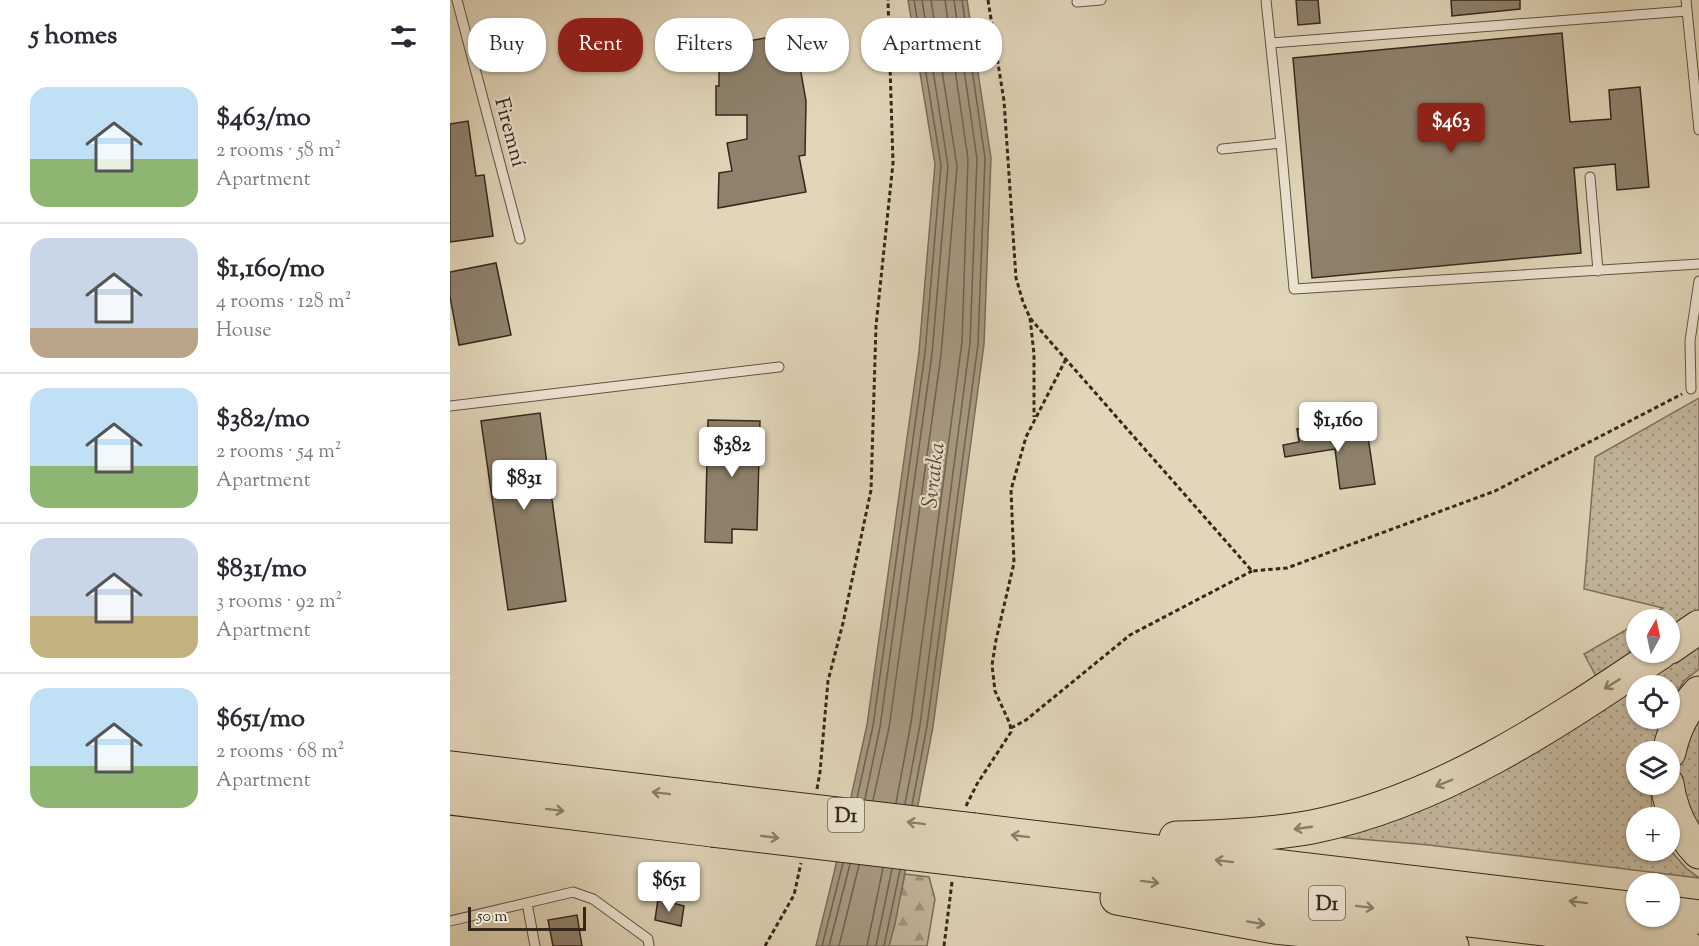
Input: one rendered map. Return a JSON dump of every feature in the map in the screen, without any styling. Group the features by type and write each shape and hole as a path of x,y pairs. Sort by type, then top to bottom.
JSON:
{"highway":[{"path":"1680,640 1699,627"},
{"path":"1066,841 1259,834 1313,826 1360,814 1452,779 1513,747 1644,663"},
{"path":"1673,741 1682,714 1699,693"},
{"name":"D1","path":"450,768 715,815"},
{"path":"1670,795 1675,817 1699,852"},
{"name":"D1","path":"450,798 715,815 964,844 1686,946"},
{"name":"D1","path":"964,844 1066,841 1626,908"},
{"path":"964,844 1050,885 1275,927 1452,946"},
{"path":"1680,909 1699,908"},
{"path":"1178,910 1214,933 1243,946"},
{"path":"1680,914 1699,917"}],"lane":[{"name":"Firemní","path":"457,0 520,239"},
{"path":"1077,2 1101,0"},
{"path":"1266,0 1294,289 1699,264"},
{"path":"1686,0 1699,130"},
{"path":"1271,43 1688,11"},
{"path":"1222,149 1281,143"},
{"path":"1590,177 1598,270"},
{"path":"1691,389 1690,340 1699,281"},
{"path":"450,405 779,367"},
{"path":"450,921 573,892 593,899 648,939 648,946"},
{"path":"527,903 535,946"}],"path":[{"path":"816,794 828,681 843,623 871,490 876,326 893,163 888,0"},
{"path":"988,0 1004,101 1015,272 1018,291 1030,318 1252,571"},
{"path":"1030,318 1034,354 1034,418"},
{"path":"944,946 977,784 1008,739 1011,728 995,691 992,665 1014,563 1011,490 1020,451 1034,418 1066,359"},
{"path":"1011,728 1026,720 1130,635 1252,571 1287,568 1495,491 1691,389"},
{"path":"765,946 794,895 801,862"}],"green space":[{"path":"1699,398 1699,611 1680,623 1680,609 1661,609 1663,608 1584,589 1595,457"},
{"path":"1626,630 1626,656 1596,676 1584,654"},
{"path":"1699,644 1699,669 1680,687 1680,675 1653,675 1671,663 1680,663 1680,657"},
{"path":"1626,691 1626,729 1660,729 1656,741 1626,741 1626,795 1651,795 1652,807 1626,807 1626,861 1680,861 1699,878 1680,876 1680,873 1658,873 1429,845 1336,837"},
{"path":"1699,708 1699,834 1680,784 1680,750"},
{"path":"905,874 929,877 935,899 927,946 889,946"}],"water":[{"path":"908,0 967,0 970,18 911,18"},
{"name":"Svratka","path":"920,72 978,72 991,158 984,344 933,727 889,946 816,946 867,725 919,352 935,164"}],"building":[{"path":"1296,0 1318,0 1320,23 1298,25"},
{"path":"1451,0 1520,0 1520,9 1452,16"},
{"path":"1562,33 1570,122 1611,119 1609,90 1640,87 1649,187 1617,190 1615,164 1574,168 1581,253 1312,278 1293,58"},
{"path":"765,38 765,72 801,72 806,101 805,155 799,156 806,192 718,208 719,173 732,171 727,143 747,139 747,115 716,115 716,86 719,86 719,72 753,72 753,40"},
{"path":"468,121 476,176 484,175 493,236 450,242 450,124"},
{"path":"496,263 511,335 459,345 450,297 450,272"},
{"path":"540,413 566,601 508,610 481,421"},
{"path":"708,420 760,421 757,530 732,529 732,543 705,542"},
{"path":"1332,424 1334,434 1367,430 1375,484 1340,489 1335,449 1285,457 1283,445 1299,442 1297,429"},
{"path":"658,899 684,906 681,926 655,920"},
{"path":"577,915 582,946 553,946 548,920"}]}
